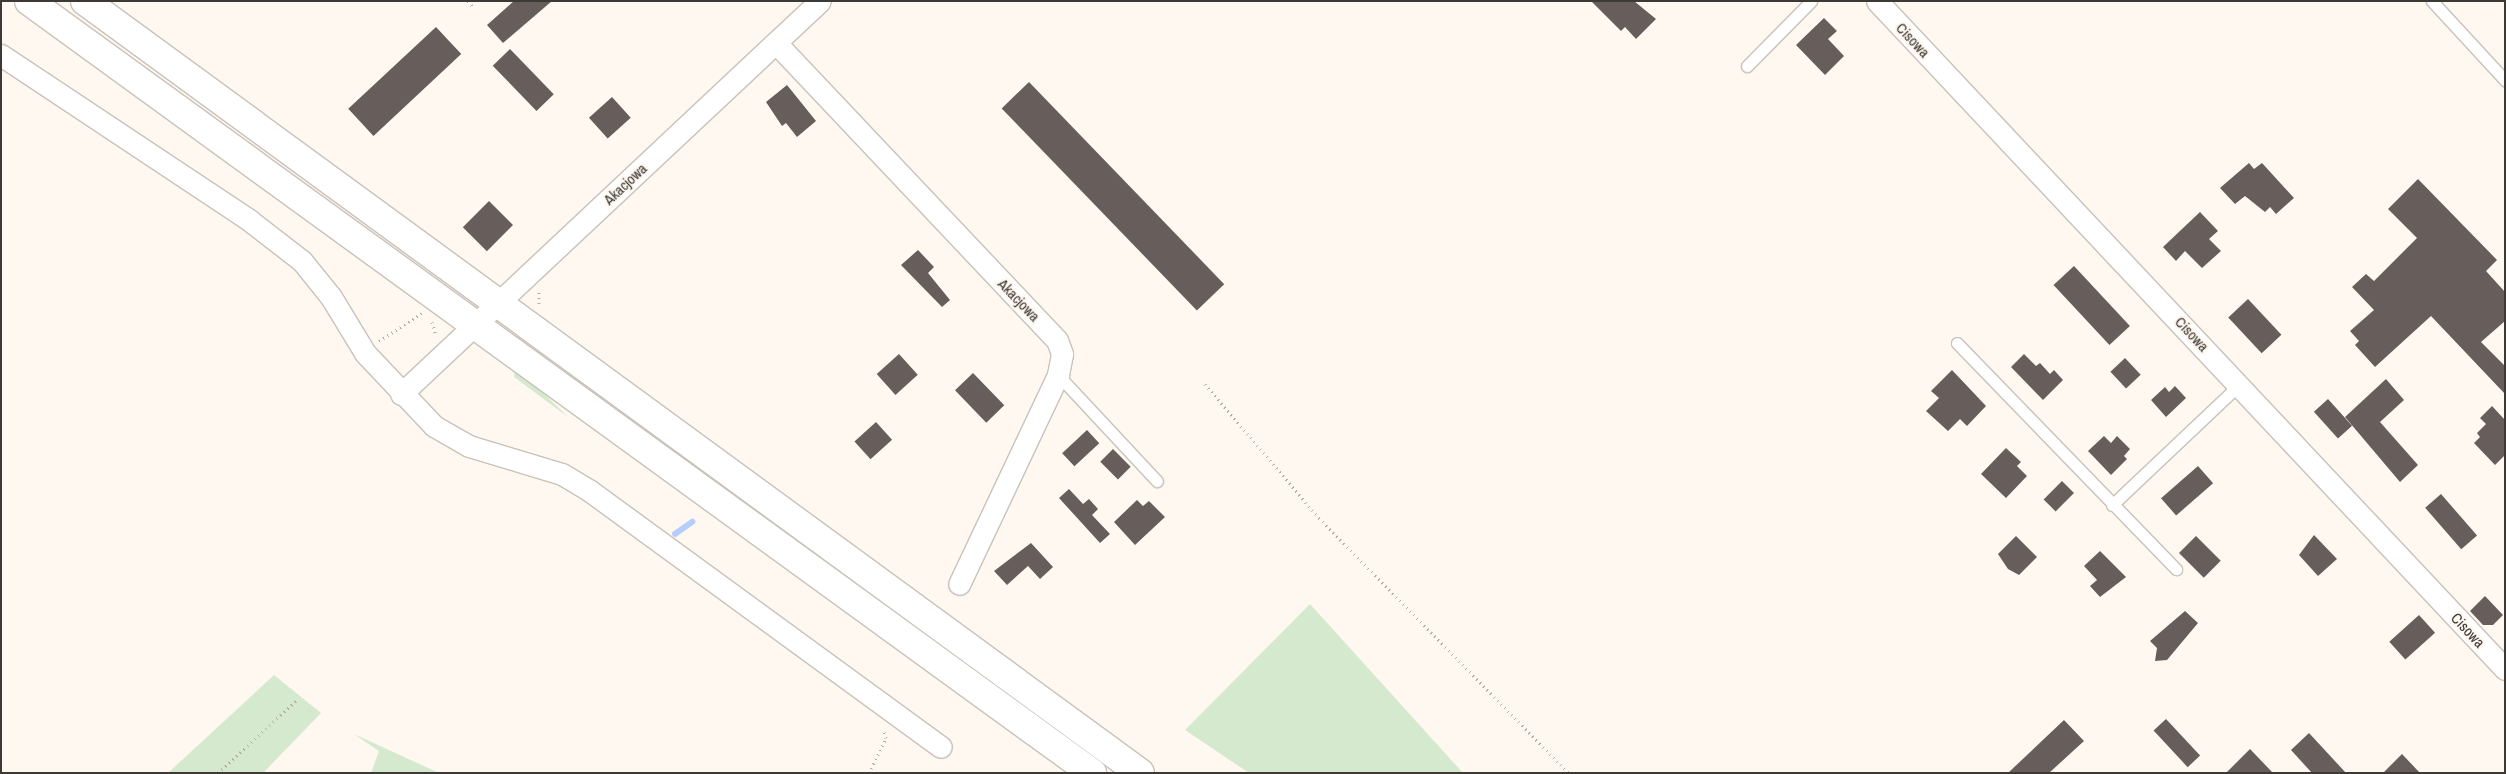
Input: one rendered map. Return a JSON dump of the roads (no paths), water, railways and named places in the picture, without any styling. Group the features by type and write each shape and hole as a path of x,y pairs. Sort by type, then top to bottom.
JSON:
{"main road":[{"path":"29,1 1092,773"},
{"path":"85,1 1140,773"}],"street":[{"name":"Akacjowa","path":"402,394 473,324 820,1"},
{"name":"Cisowa","path":"1877,1 2505,669"},
{"name":"Akacjowa","path":"776,43 1057,340 1062,354 1058,375"},
{"path":"1,54 249,220 302,261 326,290 364,351 402,394 451,437 532,462 590,491 941,747"},
{"path":"959,584 1058,375"}],"lane":[{"path":"1748,66 1811,1"},
{"path":"2432,1 2505,80"},
{"path":"1957,343 2176,569"},
{"path":"1058,375 1157,481"},
{"path":"2112,504 2239,384"}],"waterway":[{"path":"675,534 692,522"}]}
